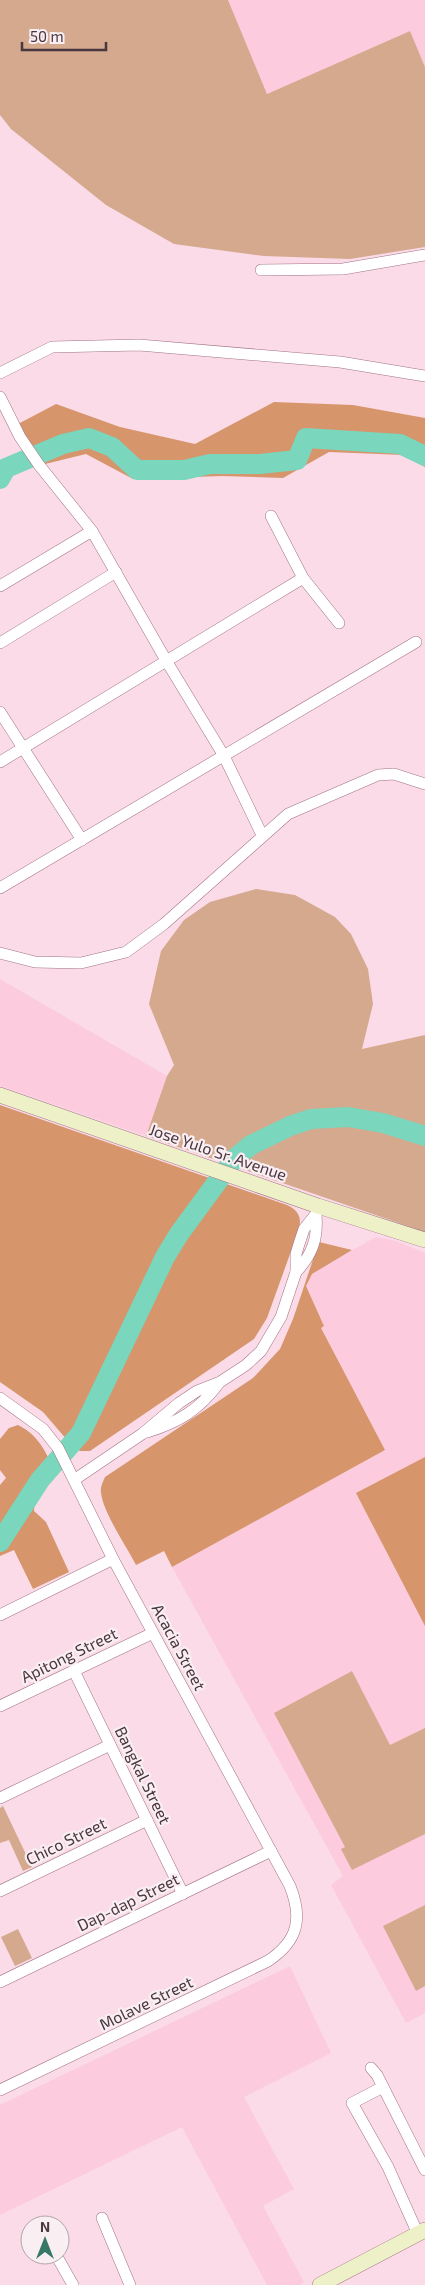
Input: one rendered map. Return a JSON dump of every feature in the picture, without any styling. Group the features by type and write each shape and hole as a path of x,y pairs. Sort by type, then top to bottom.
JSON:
{"street":[{"path":"261,270 343,268 425,255"},
{"path":"0,373 52,348 139,345 340,362 425,376"},
{"path":"0,397 20,438 39,465 92,531 167,662 224,756 262,835"},
{"path":"271,516 303,578 339,623"},
{"path":"0,586 92,531"},
{"path":"0,643 116,572"},
{"path":"0,762 303,578"},
{"path":"0,888 416,642"},
{"path":"0,712 82,840"},
{"path":"0,953 35,962 81,963 126,952 164,924 262,835 288,814 378,775 394,774 425,784"},
{"name":"Jose Yulo Sr. Avenue","path":"0,1094 256,1184 317,1210 425,1240"},
{"path":"74,1480 142,1434 173,1424 205,1402 220,1382 254,1358 268,1341 281,1317 296,1272 311,1253 317,1234 317,1210"},
{"path":"142,1434 163,1408 194,1387 220,1382"},
{"name":"Acacia Street","path":"0,1398 43,1429 58,1448 113,1559 293,1894 297,1907 295,1931"},
{"path":"0,1615 113,1559"},
{"name":"Apitong Street","path":"0,1706 153,1633"},
{"name":"Bangkal Street","path":"74,1671 183,1894"},
{"path":"0,1798 110,1746"},
{"name":"Chico Street","path":"0,1891 147,1820"},
{"name":"Dap-dap Street","path":"0,1982 271,1852"},
{"name":"Molave Street","path":"1,2087 268,1961 285,1948 295,1931"},
{"path":"371,2068 383,2087 425,2170"},
{"path":"320,2285 422,2232 352,2103 383,2087"},
{"path":"102,2218 130,2285"},
{"path":"61,2265 72,2285"}],"shaded area":[{"path":"0,0 228,0 267,94 410,31 425,67 425,247 350,259 264,256 174,244 106,205 11,129 0,115"},
{"path":"228,0 425,0 425,67 410,31 267,94"},
{"path":"274,402 353,405 425,418 425,467 404,455 329,452 283,478 222,476 133,479 86,454 45,464 18,424 56,404 120,427 195,444"},
{"path":"256,889 295,895 335,917 351,934 368,969 373,1004 362,1049 425,1035 425,1232 146,1136 167,1076 174,1065 149,1004 161,951 184,920 210,902"},
{"path":"0,979 167,1076 146,1136 0,1086"},
{"path":"0,1105 287,1205 294,1209 299,1217 299,1229 267,1318 254,1339 90,1451 80,1451 74,1448 43,1412 0,1382"},
{"path":"376,1237 396,1241 425,1253 425,2013 406,2023 331,1885 343,1876 172,1567 385,1450 321,1328 324,1326 306,1286 308,1279 320,1268"},
{"path":"319,1242 352,1250 312,1274 306,1286 324,1326 321,1328 385,1450 172,1567 164,1551 136,1565 110,1519 102,1500 101,1488 105,1477 253,1378 280,1349 293,1319"},
{"path":"18,1425 31,1434 40,1444 54,1471 40,1490 34,1511 46,1522 69,1572 33,1589 14,1550 0,1556 0,1485 6,1478 0,1470 0,1439 9,1428"},
{"path":"425,1457 425,1626 356,1493"},
{"path":"352,1671 390,1745 425,1728 425,1834 352,1870 341,1849 345,1847 274,1713"},
{"path":"3,1806 32,1867 23,1871 9,1840 0,1843 0,1808"},
{"path":"425,1905 425,1986 416,1991 383,1926"},
{"path":"18,1929 32,1958 15,1966 1,1937"},
{"path":"290,1966 331,2053 244,2097 294,2189 263,2206 304,2282 300,2285 267,2285 182,2127 0,2215 0,2105"}],"waterway":[{"path":"0,479 6,468 63,444 89,438 112,447 137,470 184,470 210,464 260,464 297,460 306,438 400,444 425,456"},
{"path":"0,1542 40,1480 81,1433 165,1257 179,1234 234,1159 251,1145 290,1126 311,1119 348,1117 383,1123 425,1136"}]}
